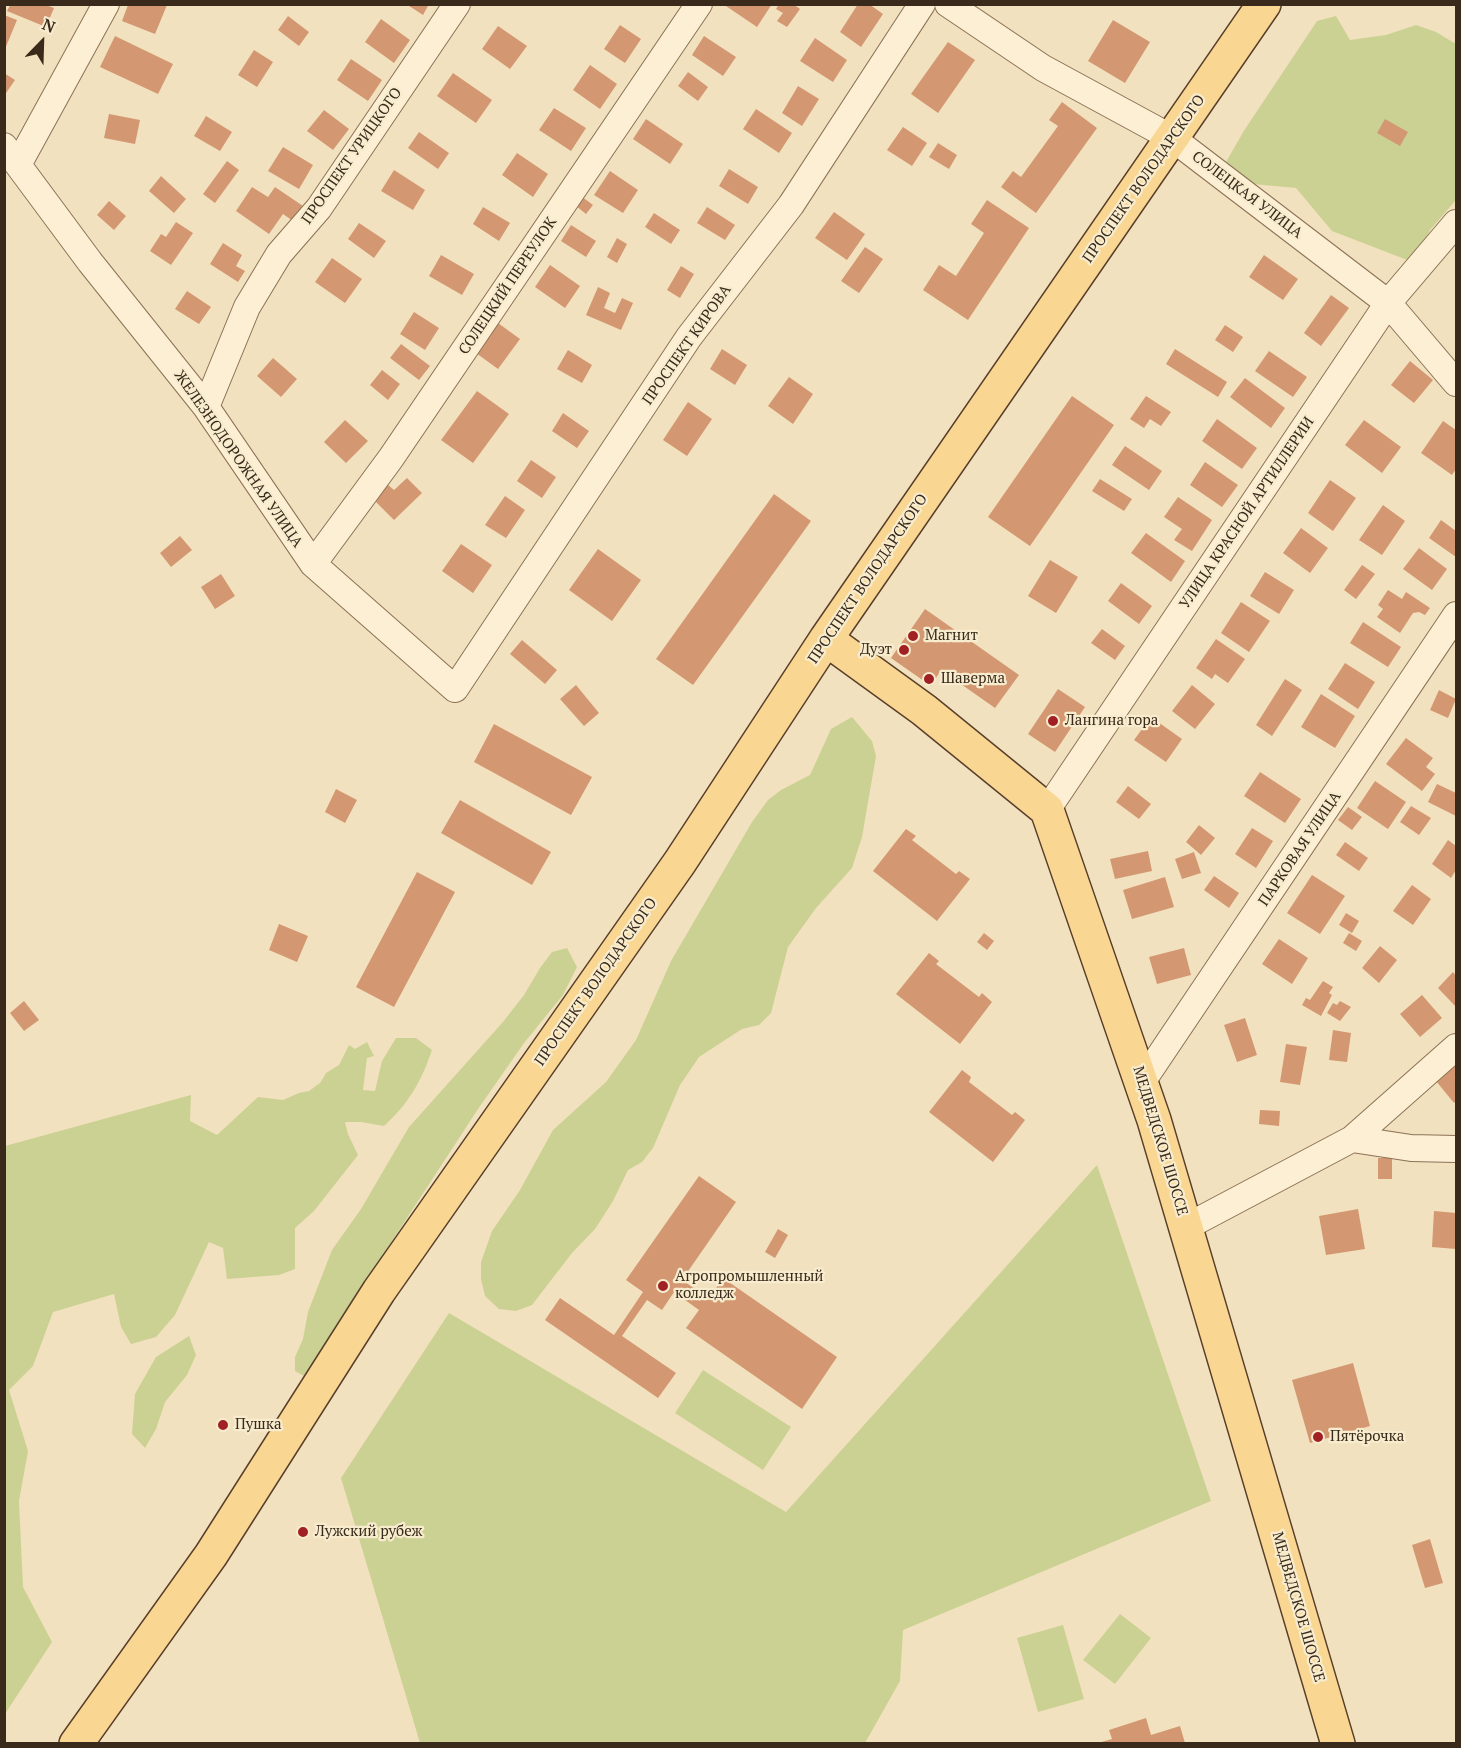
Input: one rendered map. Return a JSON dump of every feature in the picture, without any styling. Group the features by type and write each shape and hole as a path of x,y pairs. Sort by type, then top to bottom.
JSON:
{"main road":[{"name":"ПРОСПЕКТ ВОЛОДАРСКОГО","path":"76,1743 229,1529 298,1416 379,1291 692,843 826,639 1264,4"},
{"path":"826,639 924,710 1047,810"},
{"name":"МЕДВЕДСКОЕ ШОССЕ","path":"1047,810 1142,1082 1338,1743"}],"street":[{"path":"12,155 106,4"},
{"name":"ПРОСПЕКТ УРИЦКОГО","path":"206,407 247,307 279,254 320,208 457,4"},
{"name":"СОЛЕЦКИЙ ПЕРЕУЛОК","path":"313,564 391,458 699,4"},
{"name":"ПРОСПЕКТ КИРОВА","path":"456,689 689,338 791,205 922,4"},
{"name":"СОЛЕЦКАЯ УЛИЦА","path":"948,4 1043,68 1172,138 1388,303 1456,383"},
{"name":"ЖЕЛЕЗНОДОРОЖНАЯ УЛИЦА","path":"12,155 90,262 206,407 313,564 456,689"},
{"name":"УЛИЦА КРАСНОЙ АРТИЛЛЕРИИ","path":"1047,810 1388,303 1456,223"},
{"name":"ПАРКОВАЯ УЛИЦА","path":"1142,1082 1456,615"},
{"path":"1186,1227 1352,1139 1456,1047"},
{"path":"1352,1139 1411,1148 1456,1149"}],"green space":[{"path":"1336,16 1350,40 1386,35 1416,25 1436,32 1456,44 1456,200 1430,230 1415,263 1332,231 1296,188 1253,184 1226,162 1245,129 1317,21"},
{"path":"852,717 872,741 876,756 862,837 852,868 816,908 788,947 771,1013 759,1025 742,1029 699,1057 680,1085 653,1148 642,1162 628,1170 613,1201 595,1229 572,1253 532,1305 516,1311 499,1309 485,1296 481,1279 481,1262 492,1231 520,1190 553,1130 606,1082 636,1040 671,961 752,822 768,800 781,790 810,775 831,729"},
{"path":"567,948 577,967 563,995 524,1043 478,1109 304,1376 295,1371 295,1357 303,1339 308,1312 332,1250 361,1209 409,1127 503,1022 552,952"},
{"path":"396,1038 416,1038 432,1050 423,1072 407,1100 384,1126 345,1122 358,1155 314,1211 295,1228 295,1269 279,1275 227,1279 223,1248 209,1242 175,1315 156,1337 131,1344 121,1327 114,1294 53,1312 33,1366 9,1390 28,1451 19,1501 23,1587 52,1642 5,1714 5,1146 191,1095 190,1121 217,1135 258,1097 283,1100 309,1091 320,1083 326,1073 339,1065 349,1045 355,1049 367,1042 374,1056 367,1058 363,1090 375,1091 382,1061"},
{"path":"1097,1165 1211,1501 903,1630 900,1681 865,1743 420,1743 341,1478 449,1313 786,1512"},
{"path":"189,1336 196,1355 187,1375 165,1402 156,1429 145,1448 132,1434 135,1394 156,1357"},
{"path":"703,1370 791,1427 763,1470 675,1413"},
{"path":"1120,1614 1151,1638 1115,1684 1083,1660"},
{"path":"1063,1625 1084,1699 1038,1712 1017,1638"}],"building":[{"path":"406,4 429,4 423,15"},
{"path":"723,4 772,4 757,27"},
{"path":"779,4 793,4 800,9 787,27 777,21 783,13 776,9"},
{"path":"858,4 869,4 883,14 861,47 840,32"},
{"path":"10,5 46,5 54,8 46,27 7,11"},
{"path":"128,5 167,5 155,34 122,21"},
{"path":"4,15 17,20 5,49 4,49"},
{"path":"288,16 309,32 299,46 278,30"},
{"path":"381,19 410,40 394,63 365,42"},
{"path":"1113,20 1150,42 1125,83 1088,61"},
{"path":"620,25 641,39 625,63 604,49"},
{"path":"498,26 527,46 510,69 482,49"},
{"path":"115,36 173,64 158,94 100,67"},
{"path":"704,36 736,57 723,76 692,55"},
{"path":"815,38 847,60 833,82 800,61"},
{"path":"948,42 975,60 938,113 911,94"},
{"path":"254,50 273,62 257,87 238,75"},
{"path":"351,59 382,80 368,101 337,80"},
{"path":"590,65 617,84 600,109 573,90"},
{"path":"688,72 708,87 698,101 678,86"},
{"path":"4,73 15,80 4,96"},
{"path":"453,73 492,100 476,123 437,96"},
{"path":"798,86 819,99 802,126 782,113"},
{"path":"1062,102 1097,128 1036,213 1001,187 1013,171 1021,177 1058,126 1049,120"},
{"path":"554,108 586,128 571,151 539,130"},
{"path":"756,109 792,133 779,153 743,129"},
{"path":"324,110 349,129 333,150 307,131"},
{"path":"109,114 140,120 135,144 104,138"},
{"path":"206,116 232,132 220,151 194,136"},
{"path":"646,119 683,144 670,164 633,139"},
{"path":"1385,119 1408,132 1400,146 1377,133"},
{"path":"903,127 927,143 912,166 887,150"},
{"path":"419,132 449,153 438,169 408,148"},
{"path":"938,143 957,155 949,169 929,157"},
{"path":"283,147 313,165 299,189 268,171"},
{"path":"517,153 548,174 533,197 502,175"},
{"path":"227,161 239,170 215,203 203,194"},
{"path":"729,169 758,187 748,204 719,186"},
{"path":"394,170 425,190 413,210 381,191"},
{"path":"610,171 638,190 623,213 594,195"},
{"path":"161,176 186,199 174,213 149,191"},
{"path":"252,187 268,197 275,187 303,206 293,221 283,214 269,234 236,211"},
{"path":"577,193 593,205 586,214 570,201"},
{"path":"987,200 1029,228 968,320 923,290 939,265 956,276 984,233 971,224"},
{"path":"109,201 126,216 114,230 97,215"},
{"path":"483,207 510,223 499,241 473,224"},
{"path":"707,207 735,225 725,240 697,223"},
{"path":"834,212 865,234 847,260 815,238"},
{"path":"654,213 680,230 671,244 645,227"},
{"path":"176,222 193,233 171,265 150,251 161,234 166,237"},
{"path":"359,223 386,241 374,258 348,239"},
{"path":"571,225 596,241 586,257 561,241"},
{"path":"617,238 627,244 617,263 607,257"},
{"path":"223,243 242,255 236,266 245,271 238,282 210,264"},
{"path":"865,247 883,259 859,293 841,281"},
{"path":"441,255 474,274 462,295 429,276"},
{"path":"1264,255 1298,279 1283,300 1249,277"},
{"path":"332,258 362,279 345,303 315,282"},
{"path":"550,265 580,286 565,308 535,287"},
{"path":"681,266 694,274 680,298 667,290"},
{"path":"598,287 610,293 604,308 615,313 622,298 633,303 621,330 586,315"},
{"path":"187,291 211,307 199,324 175,309"},
{"path":"1331,295 1349,308 1321,346 1304,333"},
{"path":"414,312 439,328 425,350 400,334"},
{"path":"498,323 520,339 498,369 476,353"},
{"path":"1225,325 1243,337 1233,352 1215,340"},
{"path":"401,344 430,366 419,380 390,358"},
{"path":"722,349 747,365 735,385 710,369"},
{"path":"1175,349 1227,382 1218,397 1166,364"},
{"path":"568,350 592,365 582,383 557,369"},
{"path":"1269,351 1307,377 1293,397 1255,371"},
{"path":"273,358 297,379 281,397 257,376"},
{"path":"1410,361 1433,380 1414,403 1391,385"},
{"path":"382,370 400,384 388,400 370,385"},
{"path":"789,377 813,394 793,424 768,406"},
{"path":"1245,378 1285,408 1271,428 1230,397"},
{"path":"477,391 509,414 473,463 441,440"},
{"path":"1072,396 1114,425 1030,546 988,517"},
{"path":"1146,396 1171,412 1161,426 1150,419 1144,428 1130,419"},
{"path":"688,402 712,419 687,456 663,440"},
{"path":"563,413 589,431 577,448 552,431"},
{"path":"1217,419 1257,448 1242,469 1202,441"},
{"path":"345,420 368,441 346,463 324,442"},
{"path":"1364,420 1401,447 1382,473 1345,445"},
{"path":"1443,421 1456,430 1456,469 1452,475 1421,453"},
{"path":"1125,446 1162,471 1149,490 1112,465"},
{"path":"531,460 556,477 542,498 517,481"},
{"path":"1205,462 1238,485 1222,507 1190,485"},
{"path":"407,478 422,493 394,520 372,498 387,484 394,490"},
{"path":"1100,479 1132,499 1124,511 1092,491"},
{"path":"1330,480 1356,498 1333,531 1308,513"},
{"path":"774,494 811,521 693,685 656,659"},
{"path":"505,496 525,510 506,538 485,525"},
{"path":"1178,497 1212,520 1192,551 1174,540 1182,529 1164,517"},
{"path":"1383,505 1405,521 1382,555 1359,540"},
{"path":"1441,520 1456,531 1456,557 1429,538"},
{"path":"1301,528 1328,548 1310,573 1283,553"},
{"path":"1146,533 1185,561 1171,582 1131,553"},
{"path":"180,536 192,550 171,567 160,553"},
{"path":"461,544 492,565 473,593 442,571"},
{"path":"1419,548 1447,569 1432,590 1403,569"},
{"path":"598,549 641,580 612,621 569,590"},
{"path":"1050,560 1078,577 1056,613 1028,596"},
{"path":"1362,565 1375,574 1356,599 1344,590"},
{"path":"1265,572 1294,590 1279,614 1250,596"},
{"path":"221,574 235,596 215,609 201,587"},
{"path":"1121,583 1152,606 1139,624 1108,601"},
{"path":"1388,590 1402,599 1406,592 1430,608 1425,615 1419,612 1413,613 1400,633 1377,617 1383,609 1378,605"},
{"path":"1241,602 1270,621 1249,652 1221,633"},
{"path":"925,609 1019,675 995,708 941,670 931,686 891,658"},
{"path":"1363,622 1401,647 1388,667 1350,643"},
{"path":"1102,629 1125,646 1115,660 1091,643"},
{"path":"1216,639 1245,659 1228,683 1215,674 1212,679 1196,668"},
{"path":"522,640 557,670 545,684 510,654"},
{"path":"1345,663 1375,682 1358,709 1328,689"},
{"path":"1285,679 1302,690 1272,736 1256,725"},
{"path":"576,685 599,713 584,726 560,699"},
{"path":"1192,685 1215,704 1195,729 1172,711"},
{"path":"1058,689 1085,707 1055,752 1028,734"},
{"path":"1439,690 1456,699 1448,718 1430,710"},
{"path":"1321,694 1355,716 1335,748 1301,727"},
{"path":"1151,717 1182,739 1166,762 1134,740"},
{"path":"494,724 592,777 571,815 474,762"},
{"path":"1406,738 1433,758 1426,767 1435,774 1422,791 1386,764"},
{"path":"1260,772 1301,799 1285,823 1244,796"},
{"path":"1375,781 1406,802 1388,829 1357,808"},
{"path":"1437,784 1456,793 1456,816 1428,802"},
{"path":"1128,786 1151,804 1139,819 1116,802"},
{"path":"336,789 357,800 345,823 325,812"},
{"path":"460,800 551,852 532,885 441,833"},
{"path":"1411,806 1431,818 1419,835 1400,822"},
{"path":"1348,807 1362,817 1352,830 1338,820"},
{"path":"1199,825 1215,838 1201,855 1186,842"},
{"path":"1252,828 1273,841 1256,868 1235,854"},
{"path":"906,829 916,836 912,840 956,874 959,871 970,879 937,921 873,871"},
{"path":"1448,840 1456,846 1456,870 1451,878 1432,864"},
{"path":"1345,842 1368,858 1359,871 1336,855"},
{"path":"1148,851 1152,871 1115,879 1110,859"},
{"path":"1194,852 1201,873 1182,879 1175,859"},
{"path":"417,872 455,892 394,1007 356,987"},
{"path":"1312,875 1345,896 1320,934 1287,913"},
{"path":"1214,876 1239,893 1229,908 1204,890"},
{"path":"1165,877 1174,907 1132,919 1123,890"},
{"path":"1412,885 1431,899 1413,925 1393,911"},
{"path":"1346,913 1359,921 1352,933 1339,925"},
{"path":"279,924 308,936 297,962 269,950"},
{"path":"984,933 994,941 987,950 977,942"},
{"path":"1349,933 1362,941 1356,951 1343,943"},
{"path":"1279,939 1308,958 1292,984 1262,964"},
{"path":"1380,946 1397,960 1379,983 1362,968"},
{"path":"1184,948 1191,975 1157,984 1149,957"},
{"path":"929,953 939,961 936,964 979,997 982,993 992,1002 960,1044 896,994"},
{"path":"1453,972 1456,976 1456,1007 1438,988"},
{"path":"1323,981 1333,987 1329,993 1332,995 1321,1016 1302,1005 1306,998 1310,1000"},
{"path":"1422,995 1442,1018 1420,1037 1400,1014"},
{"path":"24,1001 39,1020 24,1031 10,1013"},
{"path":"1340,1001 1351,1007 1340,1021 1327,1013 1333,1003 1337,1005"},
{"path":"1245,1018 1257,1055 1237,1062 1224,1025"},
{"path":"1333,1030 1351,1033 1347,1062 1329,1060"},
{"path":"1286,1044 1307,1047 1300,1085 1280,1082"},
{"path":"1456,1065 1456,1101 1454,1103 1436,1081"},
{"path":"962,1070 971,1077 969,1082 1012,1115 1015,1112 1025,1120 993,1162 929,1112"},
{"path":"1260,1110 1280,1111 1279,1126 1259,1124"},
{"path":"1378,1158 1392,1158 1392,1179 1378,1179"},
{"name":"Агропромышленный колледж","path":"699,1176 736,1202 682,1280 709,1298 723,1278 837,1357 802,1409 686,1328 699,1310 674,1292 662,1310 647,1300 622,1336 676,1373 658,1398 545,1320 560,1298 614,1335 643,1292 626,1280"},
{"path":"1358,1209 1365,1249 1326,1255 1319,1216"},
{"path":"1434,1211 1456,1213 1456,1249 1432,1247"},
{"path":"778,1229 788,1235 775,1258 765,1252"},
{"path":"1353,1363 1370,1426 1310,1443 1292,1380"},
{"path":"1430,1539 1443,1583 1425,1588 1412,1545"},
{"path":"1146,1718 1151,1735 1180,1726 1185,1743 1098,1743 1112,1739 1109,1730"}],"place":[{"name":"Магнит","path":"913,636"},
{"name":"Дуэт","path":"904,650"},
{"name":"Шаверма","path":"929,679"},
{"name":"Лангина гора","path":"1053,721"},
{"name":"Агропромышленный колледж","path":"663,1286"},
{"name":"Пушка","path":"223,1425"},
{"name":"Пятёрочка","path":"1318,1437"},
{"name":"Лужский рубеж","path":"303,1532"}]}
